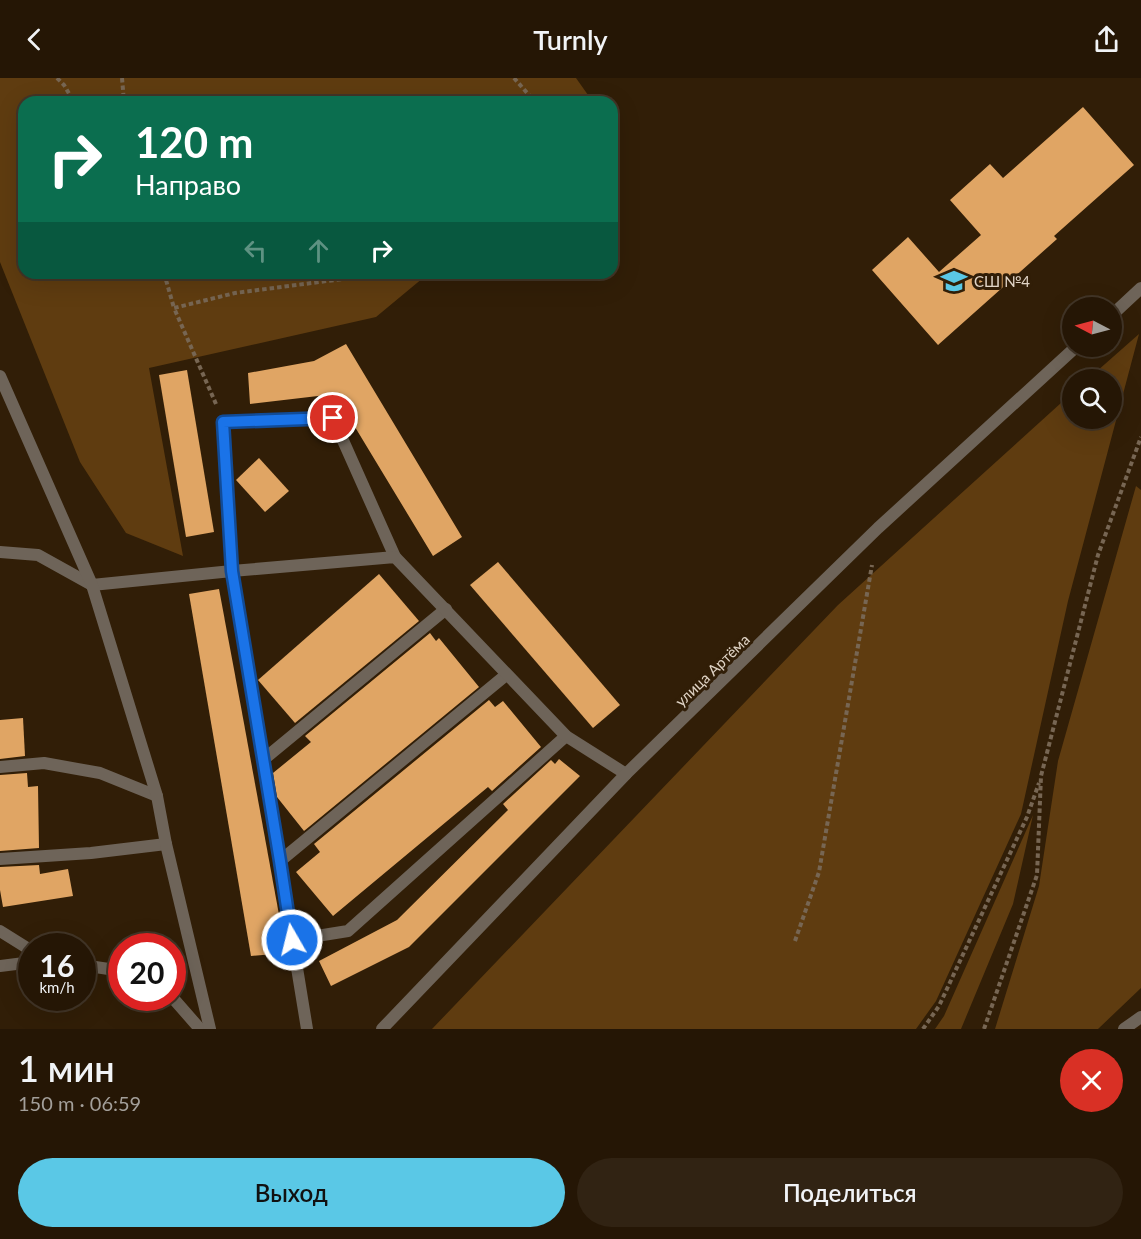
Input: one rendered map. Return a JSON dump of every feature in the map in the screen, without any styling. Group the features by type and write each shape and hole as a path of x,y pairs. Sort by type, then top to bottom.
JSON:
{"street":[{"path":"1122,306 1141,288"},
{"name":"улица Артёма","path":"382,1029 626,774 878,528 1065,357"},
{"path":"0,376 92,585 157,796 166,844 210,1029"},
{"path":"307,1029 232,571 223,422 333,418 394,556 566,736 626,774"},
{"path":"0,552 38,555 92,585 394,556"},
{"path":"263,760 446,609"},
{"path":"280,861 506,675"},
{"path":"292,940 348,931 566,736"},
{"path":"0,767 44,763 100,773 157,796"},
{"path":"0,859 91,853 166,844"},
{"path":"0,931 18,942"},
{"path":"0,966 18,964"},
{"path":"184,1011 200,1029"},
{"path":"1124,1029 1141,1017"}],"path":[{"path":"57,78 70,96"},
{"path":"122,78 124,96"},
{"path":"514,78 530,96"},
{"path":"166,279 174,308 223,422"},
{"path":"174,308 235,293 343,279"},
{"path":"923,1029 939,1006 1027,817 1041,776 1098,555 1141,437"},
{"path":"795,941 819,872 878,528"},
{"path":"984,1029 1037,875 1041,776"}],"shaded area":[{"path":"0,78 576,78 589,96 18,96 18,279 422,279 376,317 149,368 183,556 126,533 80,462 0,262"},
{"path":"1139,334 1122,398 1122,369 1099,369 1113,357 1122,357 1122,349"},
{"path":"1062,402 1062,429 1114,429 1068,601 1021,814 936,1001 916,1029 432,1029 838,605"},
{"path":"1136,486 1141,490 1141,988 1098,1029 995,1029 1039,886 1058,761"},
{"path":"1033,815 1013,904 961,1029 935,1029 944,1016"}],"building":[{"path":"1083,107 1134,165 1054,236 1057,239 938,345 872,270 908,237 939,272 981,235 950,200 990,164 1003,178"},
{"path":"346,344 462,537 433,556 335,394 250,404 248,373 314,361"},
{"path":"187,370 214,532 186,537 159,375"},
{"path":"259,458 289,491 265,512 236,480"},
{"path":"498,562 620,705 593,728 470,585"},
{"path":"379,574 419,621 295,723 258,680"},
{"path":"219,589 286,953 251,956 189,594"},
{"path":"430,633 436,641 439,638 479,687 304,831 277,797 273,773 311,742 305,736"},
{"path":"489,700 495,707 503,701 541,747 492,791 488,787 333,916 296,872 320,852 314,844"},
{"path":"23,718 25,756 0,759 0,720"},
{"path":"559,759 580,776 409,947 331,986 319,961 397,920 508,810 503,804 551,760 555,764"},
{"path":"27,773 28,787 38,786 39,848 0,851 0,775"},
{"path":"39,865 40,874 68,869 73,896 3,907 0,867"}],"place":[{"name":"СШ №4","path":"954,281"}],"route":[{"path":"292,940 232,571 223,422 333,418"}]}
